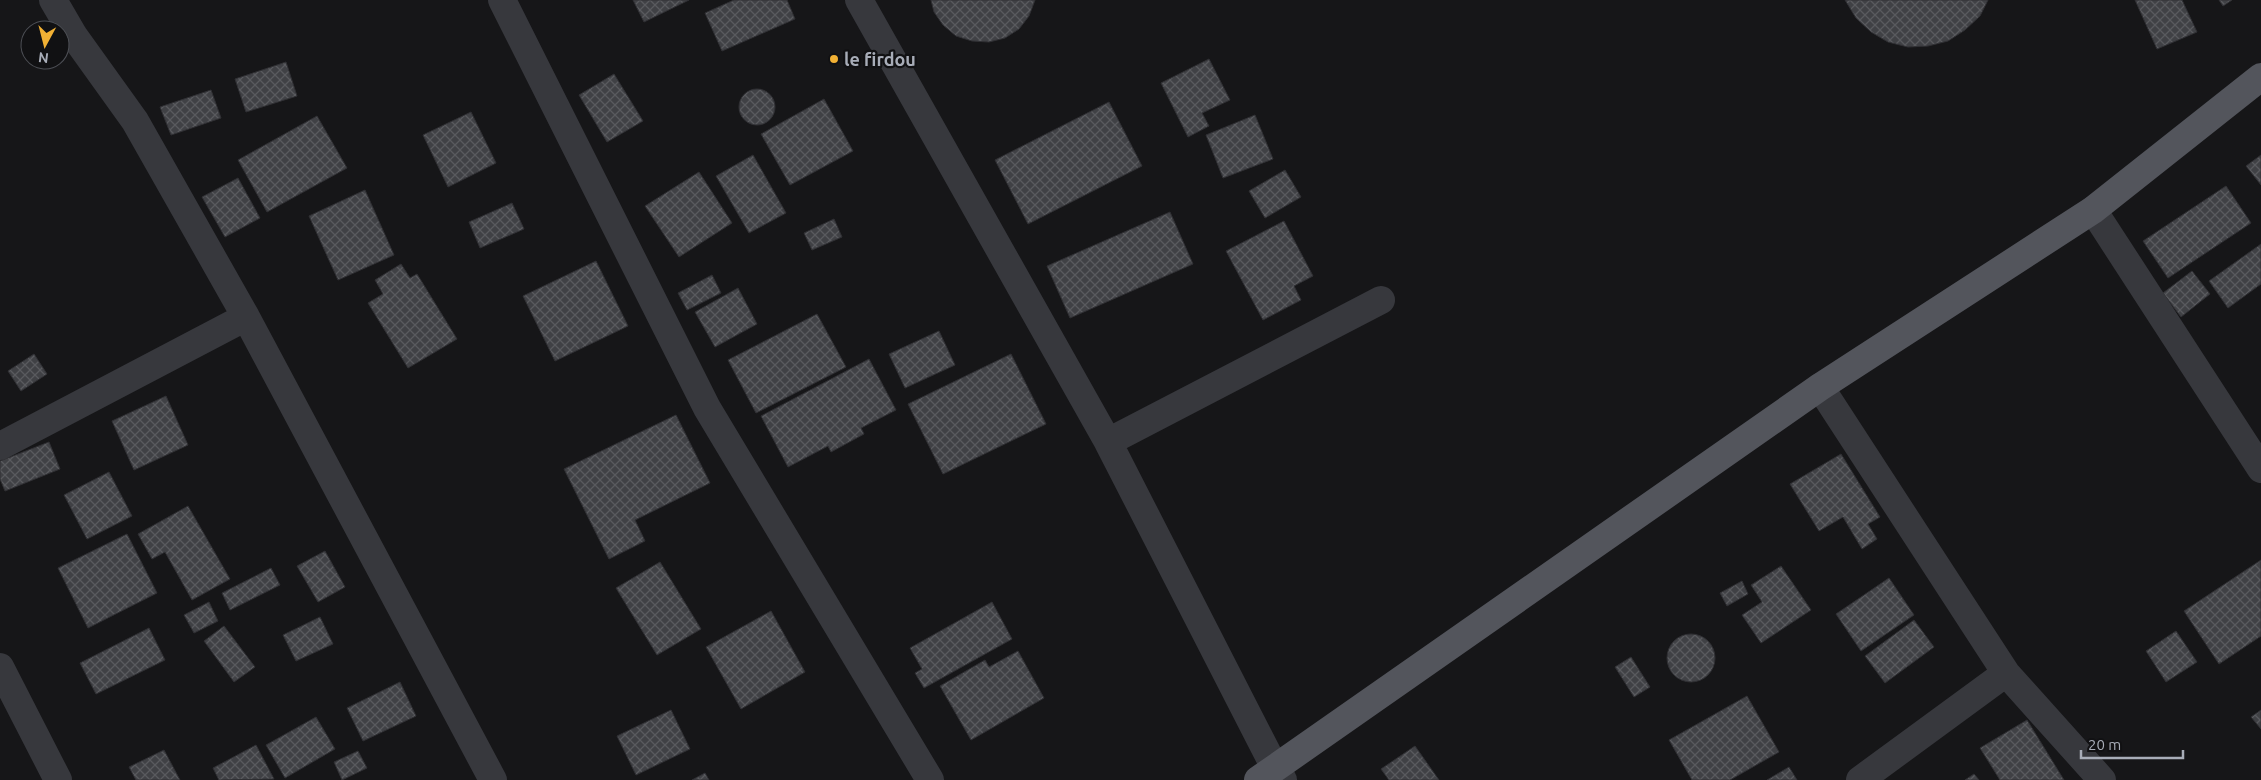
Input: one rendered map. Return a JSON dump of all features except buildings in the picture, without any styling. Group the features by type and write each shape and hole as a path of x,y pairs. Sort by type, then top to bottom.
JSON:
{"main road":[{"path":"1272,776 1820,387 2093,210 2261,76"}],"street":[{"path":"53,0 74,36 135,121 246,317 493,780"},
{"path":"502,0 707,408 930,780"},
{"path":"859,0 1108,442 1272,776"},
{"path":"2093,210 2261,469"},
{"path":"1108,442 1381,300"},
{"path":"0,446 246,317"},
{"path":"1820,387 2006,673 2102,780"},
{"path":"0,667 58,780"},
{"path":"1860,780 2006,673"}],"place":[{"name":"le firdou","path":"834,59"}]}
